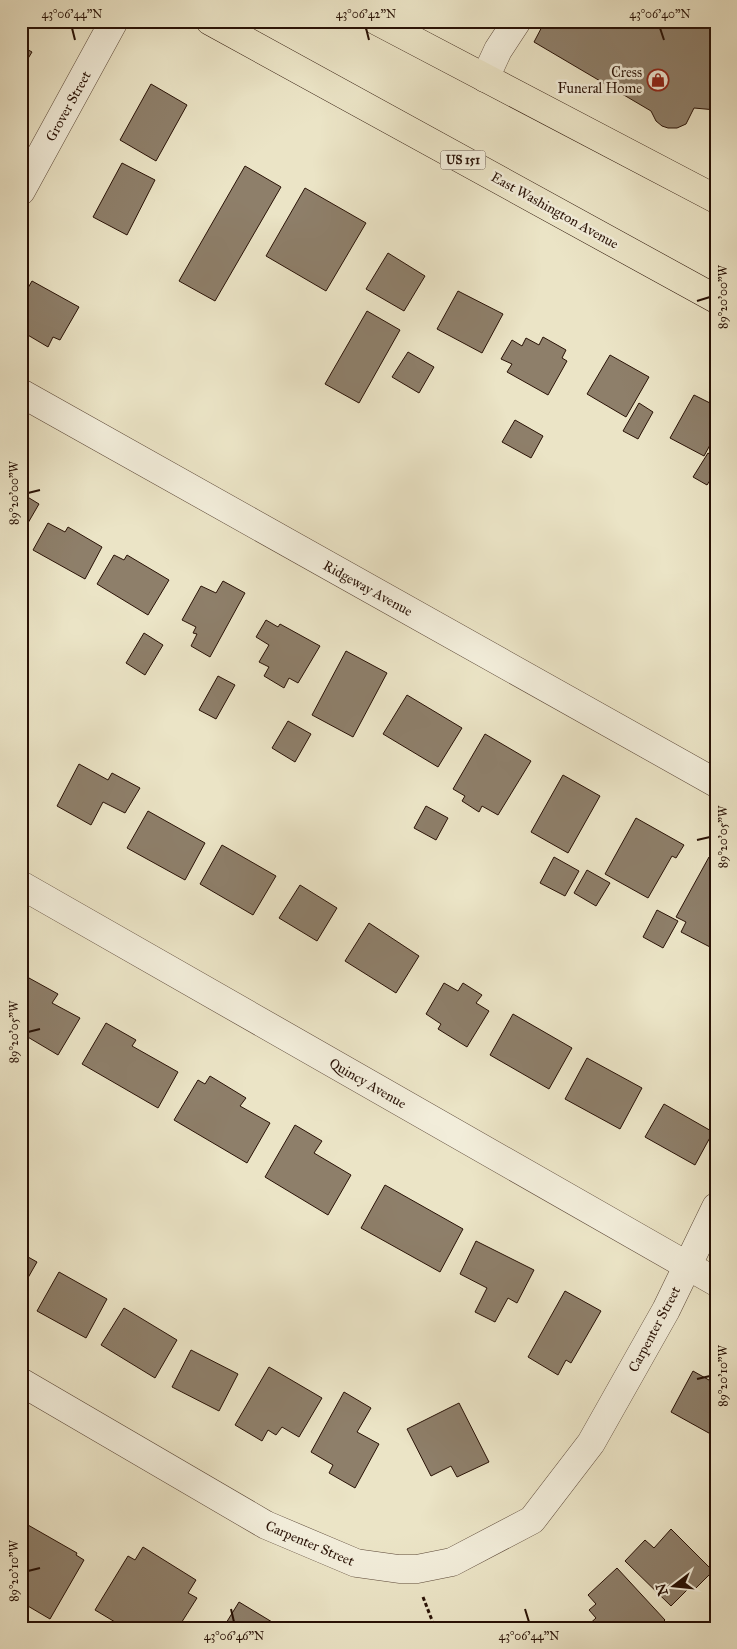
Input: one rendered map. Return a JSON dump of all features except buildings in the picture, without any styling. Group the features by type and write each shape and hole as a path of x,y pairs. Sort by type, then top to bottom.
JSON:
{"main road":[{"name":"East Washington Avenue","path":"210,21 716,299"},
{"path":"377,21 716,199"}],"street":[{"name":"Grover Street","path":"21,191 114,21"},
{"path":"484,78 498,50 517,21"},
{"name":"Ridgeway Avenue","path":"21,393 716,783"},
{"name":"Quincy Avenue","path":"21,885 716,1282"},
{"name":"Carpenter Street","path":"21,1382 266,1525 356,1563 399,1569 417,1569 452,1562 532,1520 591,1443 666,1310 716,1208"}],"place":[{"name":"Cress Funeral Home","path":"658,80"}]}
